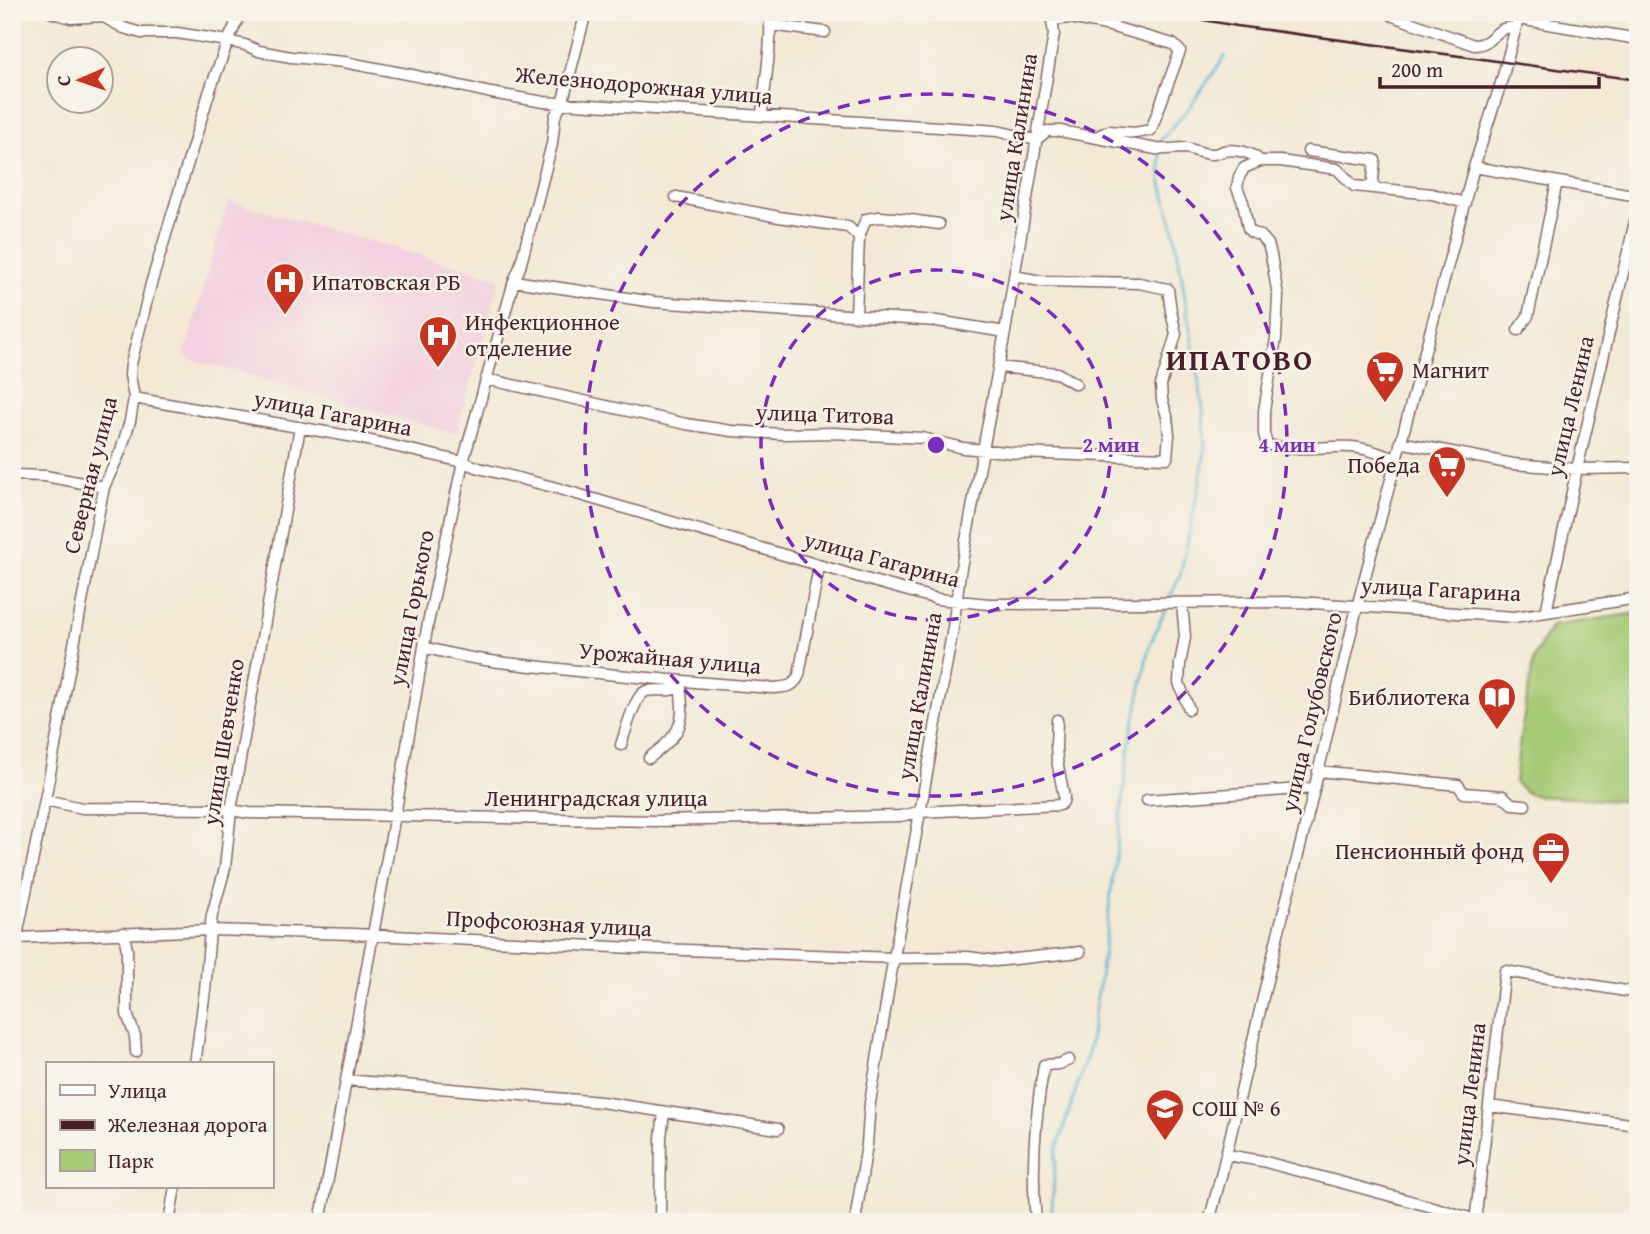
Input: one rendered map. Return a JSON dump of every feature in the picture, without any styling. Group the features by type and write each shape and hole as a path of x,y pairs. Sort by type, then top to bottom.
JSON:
{"street":[{"name":"Железнодорожная улица","path":"50,12 71,18 102,16 124,28 141,33 177,33 246,44 259,51 290,57 338,61 491,93 562,104 997,131 1036,139 1047,131 1060,131 1160,149 1186,148 1213,154 1225,151 1249,153 1254,154 1260,161"},
{"path":"228,41 241,12"},
{"name":"улица Горького","path":"320,1222 424,647 463,462 520,267 552,144 555,116 562,104 586,12"},
{"path":"762,116 771,19 768,12"},
{"path":"1388,12 1474,45 1482,45 1518,19 1638,39"},
{"path":"1051,15 1107,25 1173,44 1180,51 1151,130 1135,133 1109,131 1095,137"},
{"name":"улица Калинина","path":"855,1222 867,1144 870,1103 894,958 960,573 1005,332 1054,34 1051,15"},
{"name":"улица Голубовского","path":"1209,1222 1357,607 1474,167 1518,19"},
{"path":"770,25 825,32"},
{"name":"Северная улица","path":"12,960 104,487 121,450 134,398 130,375 136,339 210,90 228,41"},
{"path":"1308,151 1375,159 1372,188"},
{"path":"1337,169 1339,155"},
{"path":"1396,459 1350,446 1304,448 1267,444 1264,411 1276,338 1278,296 1268,244 1248,228 1237,188 1239,177 1244,168 1260,161 1280,162 1337,169 1354,186 1432,194 1465,203"},
{"path":"1474,167 1638,196"},
{"path":"1518,330 1528,316 1557,182"},
{"path":"676,197 848,227 859,237"},
{"name":"улица Ленина","path":"1546,612 1638,209"},
{"path":"856,316 859,237 866,219 879,216 939,224"},
{"name":"улица Титова","path":"486,379 686,424 732,431 922,438 963,448 1017,453 1167,457 1169,435 1161,385 1176,334 1168,289 1139,283 1041,281 1014,276"},
{"path":"514,281 654,302 937,321 1005,332"},
{"path":"998,367 1057,373 1076,384"},
{"name":"улица Гагарина","path":"134,398 300,427 463,462 819,566 937,599 957,602 1298,602 1514,617 1638,598"},
{"name":"улица Шевченко","path":"195,1062 212,915 225,868 231,810 300,427"},
{"path":"1400,442 1513,464 1577,469 1638,468"},
{"path":"12,475 45,475 104,487"},
{"name":"Урожайная улица","path":"424,647 506,663 681,683 773,688 792,685 799,675 819,566"},
{"path":"1179,603 1185,637 1179,683 1189,709"},
{"path":"638,677 638,699"},
{"path":"621,745 639,695 647,691 670,691 681,683"},
{"path":"649,758 674,735 682,710 681,683"},
{"name":"Ленинградская улица","path":"45,800 82,808 656,821 900,816 919,812 1030,807 1062,804 1064,797 1056,746 1057,720"},
{"path":"1318,771 1458,785 1464,793 1503,796 1512,804 1525,805"},
{"path":"1147,800 1314,788"},
{"name":"Профсоюзная улица","path":"17,938 210,930 894,958 968,957 996,961 1080,951"},
{"path":"124,933 127,951 127,1014 135,1036 136,1052"},
{"name":"улица Ленина","path":"1478,1221 1505,971 1638,993"},
{"path":"1036,1222 1034,1145 1044,1065 1069,1060"},
{"path":"346,1080 601,1102 778,1129"},
{"path":"1489,1106 1638,1125"},
{"path":"660,1222 661,1137 664,1113"},
{"path":"1227,1155 1262,1161 1478,1221"},
{"path":"169,1222 175,1188"}],"shaded area":[{"path":"228,201 500,278 456,434 184,357"}],"green space":[{"path":"1638,613 1638,802 1537,796 1527,793 1515,783 1520,738 1534,657 1551,626"}],"waterway":[{"path":"1159,146 1159,142 1189,108 1225,56"},
{"path":"1160,153 1161,180 1174,230 1203,408 1205,452 1180,576 1169,599"},
{"path":"1051,1222 1056,1152 1089,1049 1129,748 1149,647 1167,605"}],"railway":[{"path":"1160,12 1237,26 1638,80"}],"place":[{"name":"Ипатовская РБ","path":"285,316"},
{"name":"Инфекционное отделение","path":"438,369"},
{"name":"Магнит","path":"1385,404"},
{"name":"Победа","path":"1447,499"},
{"name":"Библиотека","path":"1497,731"},
{"name":"Пенсионный фонд","path":"1551,885"},
{"name":"СОШ № 6","path":"1165,1142"}],"district":[{"name":"ИПАТОВО","path":"1240,360"}]}
